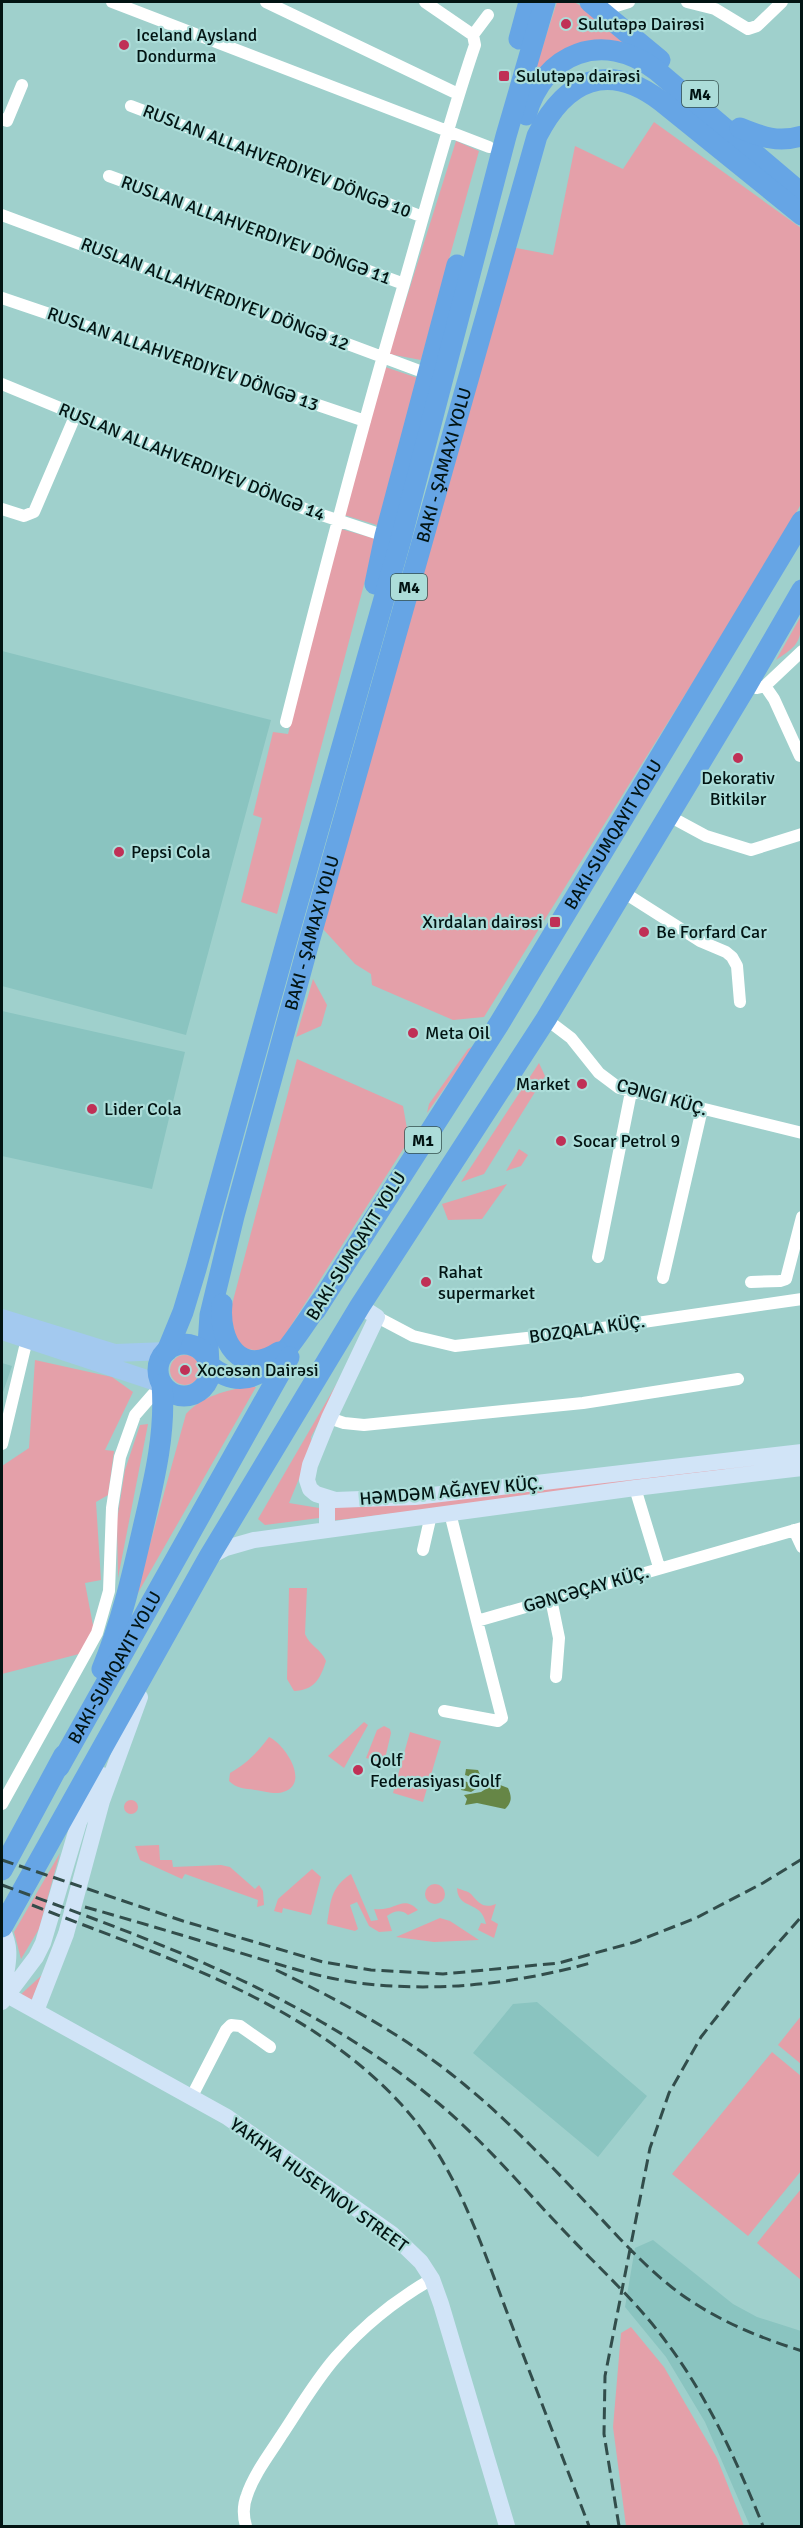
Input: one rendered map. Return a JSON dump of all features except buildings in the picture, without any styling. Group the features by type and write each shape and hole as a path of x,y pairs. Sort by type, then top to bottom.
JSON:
{"highway":[{"name":"M4","path":"393,538 428,375 497,142 519,39 533,2"},
{"name":"M4","path":"167,1351 183,1312 196,1269 340,751 393,538 533,2"},
{"name":"M4","path":"597,6 801,181"},
{"path":"519,39 521,65 532,81 561,88 592,82"},
{"path":"393,538 441,421 530,101 542,78 558,63 585,52 611,49 633,55 656,70 801,194"},
{"name":"M4","path":"209,1365 210,1315 234,1216 532,151 545,121 569,95 592,82 614,78 626,80 648,91 801,215"},
{"path":"740,128 771,139 787,140 801,136"},
{"name":"M1","path":"59,1767 321,1301 499,1024 801,521"},
{"name":"M1","path":"173,1622 209,1557 368,1311 669,816 756,686 801,590"},
{"path":"234,1216 221,1313 225,1339 235,1353 250,1361 266,1359 285,1349"},
{"path":"209,1365 228,1376 247,1378 257,1376 271,1366 321,1301"},
{"path":"2,1870 59,1767 107,1657 132,1574 148,1509 162,1428 162,1384 159,1364 167,1351 179,1345 192,1346 203,1353 209,1365 207,1382 194,1394 176,1395 162,1384"},
{"path":"2,1928 65,1835 173,1622"}],"main road":[{"path":"2,1318 115,1353 167,1351"},
{"path":"2,1331 162,1384"}],"street":[{"path":"112,2 446,133 497,142"},
{"path":"266,2 458,94"},
{"path":"286,722 336,521 381,358 446,133 475,45 473,35 425,2"},
{"path":"597,6 613,6 629,2"},
{"path":"687,2 715,9 748,29 757,26 782,2"},
{"path":"473,35 488,15"},
{"path":"2,119 7,121 22,85"},
{"name":"RUSLAN ALLAHVERDIYEV DÖNGƏ 10","path":"131,106 423,217"},
{"name":"RUSLAN ALLAHVERDIYEV DÖNGƏ 11","path":"109,176 404,284"},
{"name":"RUSLAN ALLAHVERDIYEV DÖNGƏ 12","path":"2,215 428,375"},
{"name":"RUSLAN ALLAHVERDIYEV DÖNGƏ 13","path":"2,298 365,421"},
{"name":"RUSLAN ALLAHVERDIYEV DÖNGƏ 14","path":"2,384 336,521 393,538"},
{"path":"2,509 24,516 34,512 76,414"},
{"path":"800,756 774,699 756,686 801,651"},
{"path":"669,816 706,836 752,850 801,834"},
{"path":"623,892 700,941 732,957 736,966 740,1002"},
{"name":"CƏNGI KÜÇ.","path":"546,1019 571,1038 605,1079 619,1088 801,1133"},
{"path":"598,1257 630,1092"},
{"path":"663,1278 702,1109"},
{"path":"751,1282 786,1279 801,1217"},
{"name":"BOZQALA KÜÇ.","path":"368,1311 413,1336 439,1344 466,1345 801,1299"},
{"path":"327,1529 327,1499 310,1489 307,1473 368,1311"},
{"path":"2,1444 27,1339"},
{"path":"329,1418 344,1423 364,1425 583,1403 738,1379"},
{"path":"2,1804 97,1633 109,1591 112,1509 122,1449 135,1415 162,1384"},
{"name":"HƏMDƏM AĞAYEV KÜÇ.","path":"327,1499 415,1497 801,1452"},
{"path":"209,1557 240,1542 635,1488 801,1468"},
{"path":"635,1488 659,1567"},
{"path":"444,1711 498,1721 502,1718 450,1513"},
{"path":"423,1550 431,1515"},
{"path":"798,1529 801,1547"},
{"name":"GƏNCƏÇAY KÜÇ.","path":"477,1621 798,1529"},
{"path":"550,1599 559,1638 556,1677"},
{"path":"4,1999 36,1957 48,1931 65,1835 89,1801 130,1721 173,1622"},
{"path":"36,2011 64,1940 91,1843 130,1721"},
{"path":"2,1928 9,1948 3,1984 4,1999"},
{"path":"19,1981 64,1940"},
{"name":"YAKHYA HUSEYNOV STREET","path":"4,1999 36,2011 227,2117 408,2247 432,2279 447,2321 507,2526"},
{"path":"192,2096 226,2030 231,2025 240,2026 270,2047"},
{"path":"246,2526 244,2510 246,2496 255,2477 317,2381 337,2355 370,2324 402,2298 432,2279"}],"shaded area":[{"path":"557,2 574,2 581,6 638,51 607,44 529,89"},
{"path":"654,122 801,228 801,504 776,549 484,1017 453,1020 372,985 371,974 355,964 323,929 511,247 553,255 575,146 623,169"},
{"path":"456,141 479,151 421,360 389,354"},
{"path":"385,367 418,378 380,526 344,515"},
{"path":"341,529 376,539 277,914 241,902 262,818 253,815 273,732 288,734"},
{"path":"801,616 797,642 776,660"},
{"name":"Pepsi Cola","path":"2,651 271,720 186,1035 2,986"},
{"path":"313,979 327,1005 321,1026 296,1037"},
{"name":"Lider Cola","path":"2,1011 185,1052 152,1189 2,1156"},
{"path":"475,1045 427,1113 429,1104 468,1049"},
{"path":"297,1059 403,1106 409,1140 278,1346 268,1353 238,1347 230,1312"},
{"path":"539,1063 545,1076 484,1174 461,1182"},
{"path":"519,1149 528,1155 521,1166 506,1171"},
{"path":"507,1184 482,1219 448,1220 442,1204"},
{"path":"358,1347 311,1437 312,1447 289,1503 319,1508 319,1518 265,1525 258,1519"},
{"name":"Xocəsən Dairəsi","path":"185,1355 195,1360 200,1370 195,1380 185,1385 175,1380 170,1370 175,1360"},
{"path":"35,1360 112,1377 133,1392 105,1450 114,1451 108,1495 96,1502 101,1580 85,1583 94,1631 79,1654 2,1674 2,1466 29,1448"},
{"path":"2,1363 12,1366 2,1395"},
{"path":"256,1387 135,1598 186,1414 199,1403 215,1395"},
{"path":"148,1424 118,1578 117,1520 125,1470 140,1425"},
{"path":"801,1456 801,1464 330,1521 331,1505"},
{"path":"289,1588 307,1588 305,1634 326,1661 315,1683 307,1689 294,1691 287,1679"},
{"path":"364,1722 368,1725 344,1768 328,1756"},
{"path":"384,1726 390,1729 391,1733 384,1763 366,1758 377,1730"},
{"path":"410,1732 441,1741 423,1802 393,1793"},
{"path":"269,1737 282,1747 293,1764 295,1781 291,1788 280,1793 273,1793 241,1788 232,1784 229,1781 230,1773 251,1757"},
{"path":"466,1769 478,1770 482,1779 481,1786 471,1792 461,1790 462,1780 472,1784 479,1779 476,1775 471,1777 465,1775"},
{"path":"495,1783 508,1788 511,1797 505,1809 477,1803 465,1805 467,1799 464,1795 481,1792"},
{"path":"131,1800 136,1802 138,1807 136,1812 131,1814 126,1812 124,1807 126,1802"},
{"path":"159,1845 160,1860 172,1860 173,1867 221,1865 230,1867 255,1889 259,1885 263,1891 264,1905 257,1907 258,1900 185,1874 182,1879 140,1860 135,1846"},
{"path":"60,1853 39,1929 21,1959 14,1932"},
{"path":"312,1869 321,1877 311,1915 283,1908 282,1913 274,1911 278,1899"},
{"path":"351,1874 371,1921 378,1920 374,1909 388,1908 403,1903 412,1905 418,1910 408,1915 400,1911 390,1914 387,1916 392,1931 379,1932 369,1926 357,1902 350,1905 358,1929 355,1931 327,1924 335,1890"},
{"path":"435,1884 442,1887 445,1894 442,1901 435,1904 428,1901 425,1894 428,1887"},
{"path":"457,1888 470,1893 482,1904 488,1906 496,1904 491,1920 498,1924 494,1938 478,1930 481,1923 486,1924 483,1916 480,1911 461,1900"},
{"path":"440,1918 450,1921 479,1940 434,1942 396,1937"},
{"path":"42,1975 30,2004 18,1997"},
{"path":"537,2002 647,2096 598,2157 473,2053 513,2004"},
{"path":"801,2016 801,2064 778,2045"},
{"path":"772,2052 801,2076 801,2171 748,2236 672,2174"},
{"path":"801,2189 801,2280 757,2243"},
{"path":"653,2240 733,2304 757,2317 801,2331 801,2526 750,2526 705,2422 666,2357 625,2307 635,2248"},
{"path":"631,2327 664,2367 717,2458 744,2526 626,2526 613,2427 621,2333"}],"railway":[{"path":"2,1860 183,1921 323,1962 371,1970 443,1974 559,1963 635,1942 696,1918 763,1883 802,1859"},
{"path":"2,1885 169,1948 277,1998 329,2026 379,2058 446,2110 482,2143 618,2286 667,2343 709,2409 743,2478 763,2526"},
{"path":"32,1905 179,1962 275,2008 320,2036 362,2067 400,2103 436,2151 464,2203 589,2526"},
{"path":"85,1907 300,1970 333,1979 367,1984 424,1987 482,1984 538,1975 594,1962"},
{"path":"619,2526 604,2434 605,2376 650,2148 669,2093 701,2037 748,1977 802,1916"},
{"path":"276,1970 375,2022 422,2052 483,2100 547,2162 636,2255 682,2295 739,2328 802,2351"}],"place":[{"name":"Sulutəpə Dairəsi","path":"566,24"},
{"name":"Iceland Aysland Dondurma","path":"124,45"},
{"name":"Sulutəpə dairəsi","path":"504,76"},
{"name":"Dekorativ Bitkilər","path":"738,758"},
{"name":"Pepsi Cola","path":"119,852"},
{"name":"Xırdalan dairəsi","path":"555,922"},
{"name":"Be Forfard Car","path":"644,932"},
{"name":"Meta Oil","path":"413,1033"},
{"name":"Market","path":"582,1084"},
{"name":"Lider Cola","path":"92,1109"},
{"name":"Socar Petrol 9","path":"561,1141"},
{"name":"Rahat supermarket","path":"426,1282"},
{"name":"Xocəsən Dairəsi","path":"185,1370"},
{"name":"Qolf Federasiyası Golf","path":"358,1770"}]}
